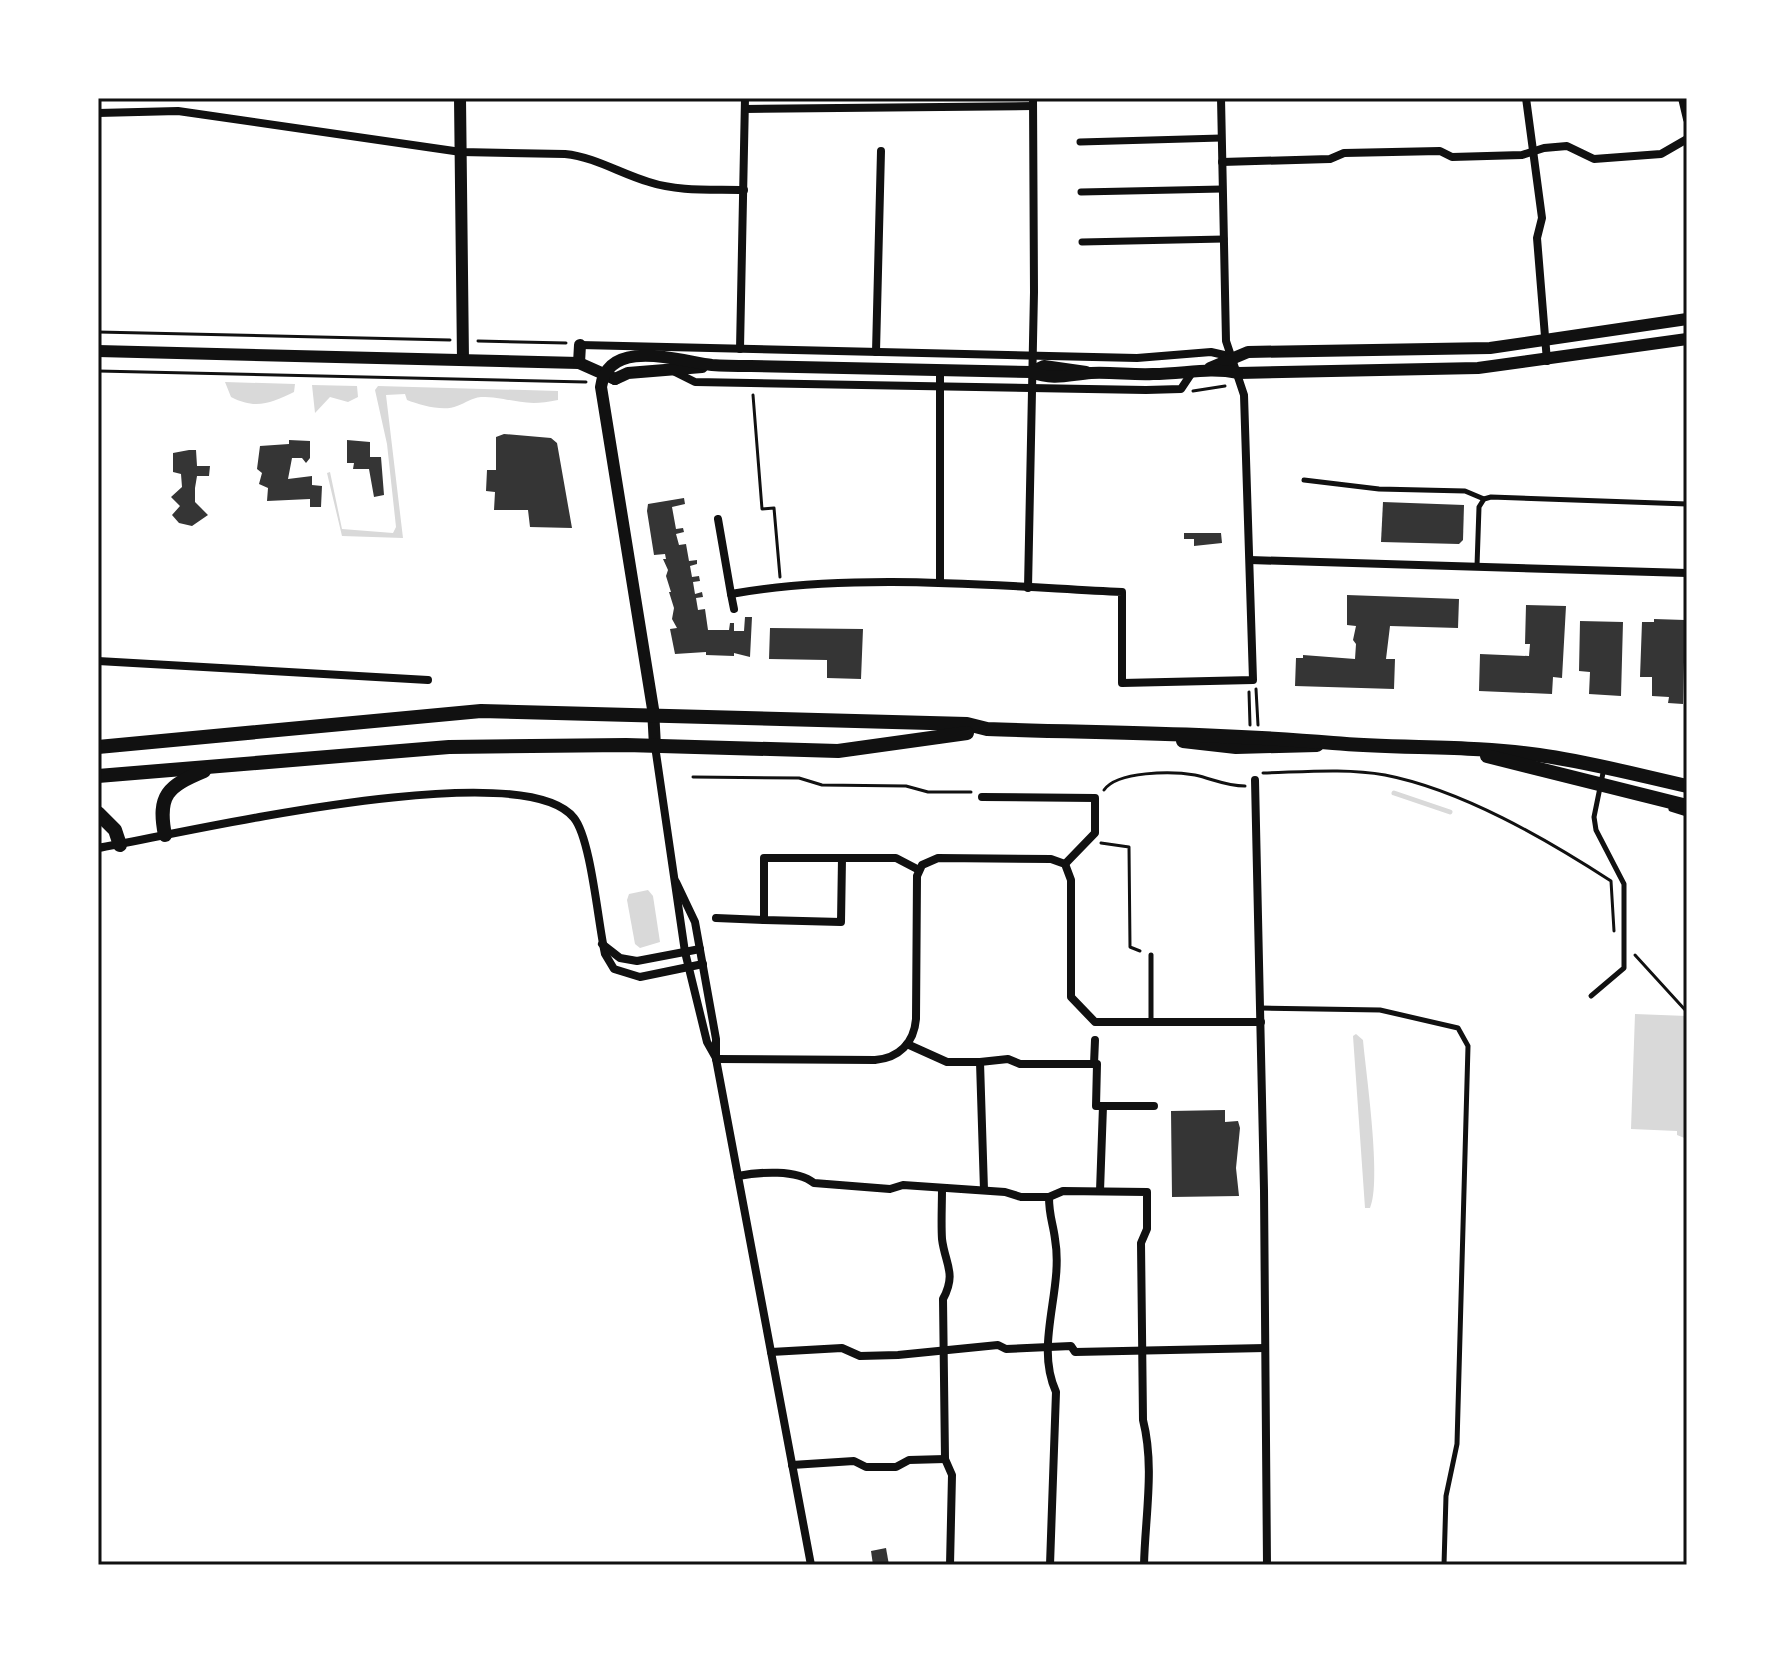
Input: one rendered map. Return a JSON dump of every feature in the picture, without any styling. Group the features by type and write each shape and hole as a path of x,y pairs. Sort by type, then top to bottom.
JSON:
{"main road":[{"path":"98,747 481,711 862,724 967,724 987,729"},
{"path":"98,776 449,747 655,746 838,751 987,729 1155,736 1213,746 1251,748 1294,748 1333,743 1539,755 1687,786"},
{"path":"1467,751 1687,806"},
{"path":"165,835 161,808 168,791 218,764"},
{"path":"98,813 115,830 120,845"}],"street":[{"path":"460,98 463,360"},
{"path":"740,349 745,98"},
{"path":"731,594 771,587 940,583 1122,592 1122,683 1253,680 1244,395 1226,341 1221,98"},
{"path":"1526,98 1531,151 1539,174 1542,218 1537,238 1547,361"},
{"path":"1682,98 1687,119"},
{"path":"745,109 1033,102 1028,588"},
{"path":"98,113 178,111 461,152 574,155 650,183 679,188 744,190"},
{"path":"1080,142 1221,138"},
{"path":"1222,162 1330,159 1344,153 1440,151 1452,157 1522,155 1567,146 1594,159 1661,154 1687,139"},
{"path":"876,352 881,151"},
{"path":"1081,192 1222,189"},
{"path":"1082,242 1224,239"},
{"path":"1210,368 1248,352 1453,351 1545,342 1687,319"},
{"path":"716,1059 707,1042 685,952 653,717 605,406 614,362 630,357 668,357 713,365 1031,372 1044,366 1067,367 1089,373 1149,374 1210,368 1239,373 1444,370 1547,361 1687,339"},
{"path":"579,363 580,345 1137,358 1211,352 1233,357"},
{"path":"98,351 579,363 610,376 713,365"},
{"path":"940,370 940,583"},
{"path":"673,371 695,382 1181,389 1193,370"},
{"path":"718,519 734,609"},
{"path":"1250,560 1687,573"},
{"path":"98,661 428,680"},
{"path":"1257,779 1267,1565"},
{"path":"98,848 389,796 531,794 561,806 580,826 602,944 609,964 624,974 640,977 703,964"},
{"path":"982,797 1095,798 1095,833 1065,864"},
{"path":"764,920 764,858 896,858 919,870"},
{"path":"716,918 841,922 842,858"},
{"path":"716,1059 875,1060 894,1056 907,1044 916,1019 919,870 927,861 938,858 1051,859 1065,864 1071,880 1073,1001 1095,1022 1261,1022"},
{"path":"676,882 695,922 716,1039 716,1059 811,1565"},
{"path":"602,944 620,958 637,961 700,949"},
{"path":"1095,1040 1096,1106 1154,1106"},
{"path":"907,1044 947,1062 980,1062 993,1058 1020,1064 1096,1064"},
{"path":"980,1062 984,1190"},
{"path":"1100,1191 1103,1106"},
{"path":"738,1176 757,1173 806,1177 814,1183 890,1189 903,1185 1049,1197 1063,1191 1147,1192 1147,1229 1141,1243 1143,1420 1148,1438 1148,1521 1144,1565"},
{"path":"942,1188 942,1243 949,1258 950,1286 943,1299 945,1459 952,1475 950,1565"},
{"path":"1049,1197 1049,1222 1055,1239 1055,1300 1049,1316 1050,1378 1056,1392 1050,1565"},
{"path":"771,1352 842,1348 860,1356 944,1352 971,1345 1071,1346 1075,1352 1265,1348"},
{"path":"792,1465 854,1461 866,1467 896,1467 909,1460 945,1459"}],"lane":[{"path":"1304,480 1379,489 1465,491 1484,499 1687,504"},
{"path":"1477,566 1479,507 1484,499"},
{"path":"1591,996 1624,968 1624,884 1596,830 1594,817 1605,767"},
{"path":"1649,796 1687,814"},
{"path":"1151,955 1151,1023"},
{"path":"1261,1008 1380,1010 1458,1028 1468,1046 1457,1444 1446,1496 1444,1565"}],"path":[{"path":"98,332 580,345"},
{"path":"98,371 589,382"},
{"path":"1181,389 1198,391 1231,385 1239,373"},
{"path":"753,395 762,510 774,508 780,576"},
{"path":"1095,798 1111,781 1125,776 1195,775 1225,785 1257,779 1361,772 1388,776 1503,820 1611,881 1611,928 1686,1011"},
{"path":"693,777 799,778 822,785 906,786 928,792 976,792 982,797"},
{"path":"1092,836 1105,846 1129,847 1130,947 1151,955"}],"shaded area":[{"path":"225,382 295,384 294,392 271,402 256,404 231,397"},
{"path":"312,385 357,386 358,397 348,402 330,397 315,413"},
{"path":"378,386 558,391 558,400 526,403 481,397 446,408 412,402 407,400 405,394 386,395 403,538 342,536 327,473 330,472 342,529 393,533 396,527 387,444 375,390"},
{"path":"648,890 653,896 660,942 640,948 635,944 627,900 629,894"},
{"path":"1635,1014 1687,1016 1687,1139 1677,1135 1677,1131 1631,1129"},
{"path":"1356,1034 1363,1040 1372,1127 1374,1176 1370,1208 1365,1208 1353,1036"}],"building":[{"path":"504,434 551,438 557,443 572,528 530,527 528,510 494,510 495,492 486,491 487,470 496,470 496,437"},
{"path":"289,440 310,441 310,458 306,463 302,458 292,458 288,479 312,476 312,485 322,486 321,507 310,507 310,499 267,501 268,488 259,484 262,473 257,469 260,446 289,444"},
{"path":"347,440 370,442 370,457 381,457 384,495 374,497 369,469 353,469 354,463 347,463"},
{"path":"196,450 197,466 210,466 209,476 197,476 195,488 195,502 208,515 192,526 179,523 172,515 180,506 171,497 182,487 181,474 173,472 173,453"},
{"path":"684,498 685,504 672,507 676,529 683,528 684,532 676,534 679,545 686,544 689,561 697,560 697,564 690,566 692,577 699,576 700,581 693,582 695,594 702,592 703,597 696,598 698,610 705,609 708,630 729,630 730,623 734,623 734,631 744,631 745,617 752,617 750,657 734,653 734,656 706,655 706,652 675,654 670,629 677,628 672,619 674,608 666,576 668,570 663,559 666,559 665,554 654,555 647,511 648,504"},
{"path":"1383,502 1464,505 1463,540 1459,544 1381,542"},
{"path":"1184,533 1221,533 1222,543 1194,546 1194,539 1184,539"},
{"path":"1347,595 1459,599 1458,628 1390,626 1386,659 1395,659 1394,689 1295,686 1296,658 1303,658 1303,655 1355,659 1356,644 1353,640 1356,626 1347,625"},
{"path":"1526,605 1566,606 1562,678 1553,677 1552,694 1479,691 1480,654 1529,656 1530,644 1525,644"},
{"path":"1654,619 1685,620 1683,704 1668,703 1669,697 1652,696 1652,677 1640,677 1642,622 1654,622"},
{"path":"1580,621 1623,622 1621,696 1589,694 1590,672 1579,671"},
{"path":"770,628 863,629 861,679 827,678 827,660 769,659"},
{"path":"1225,1110 1225,1122 1238,1121 1240,1128 1236,1168 1239,1196 1172,1197 1171,1111"},
{"path":"886,1548 889,1565 873,1565 871,1551"}],"waterway":[{"path":"1394,793 1450,812"}]}
